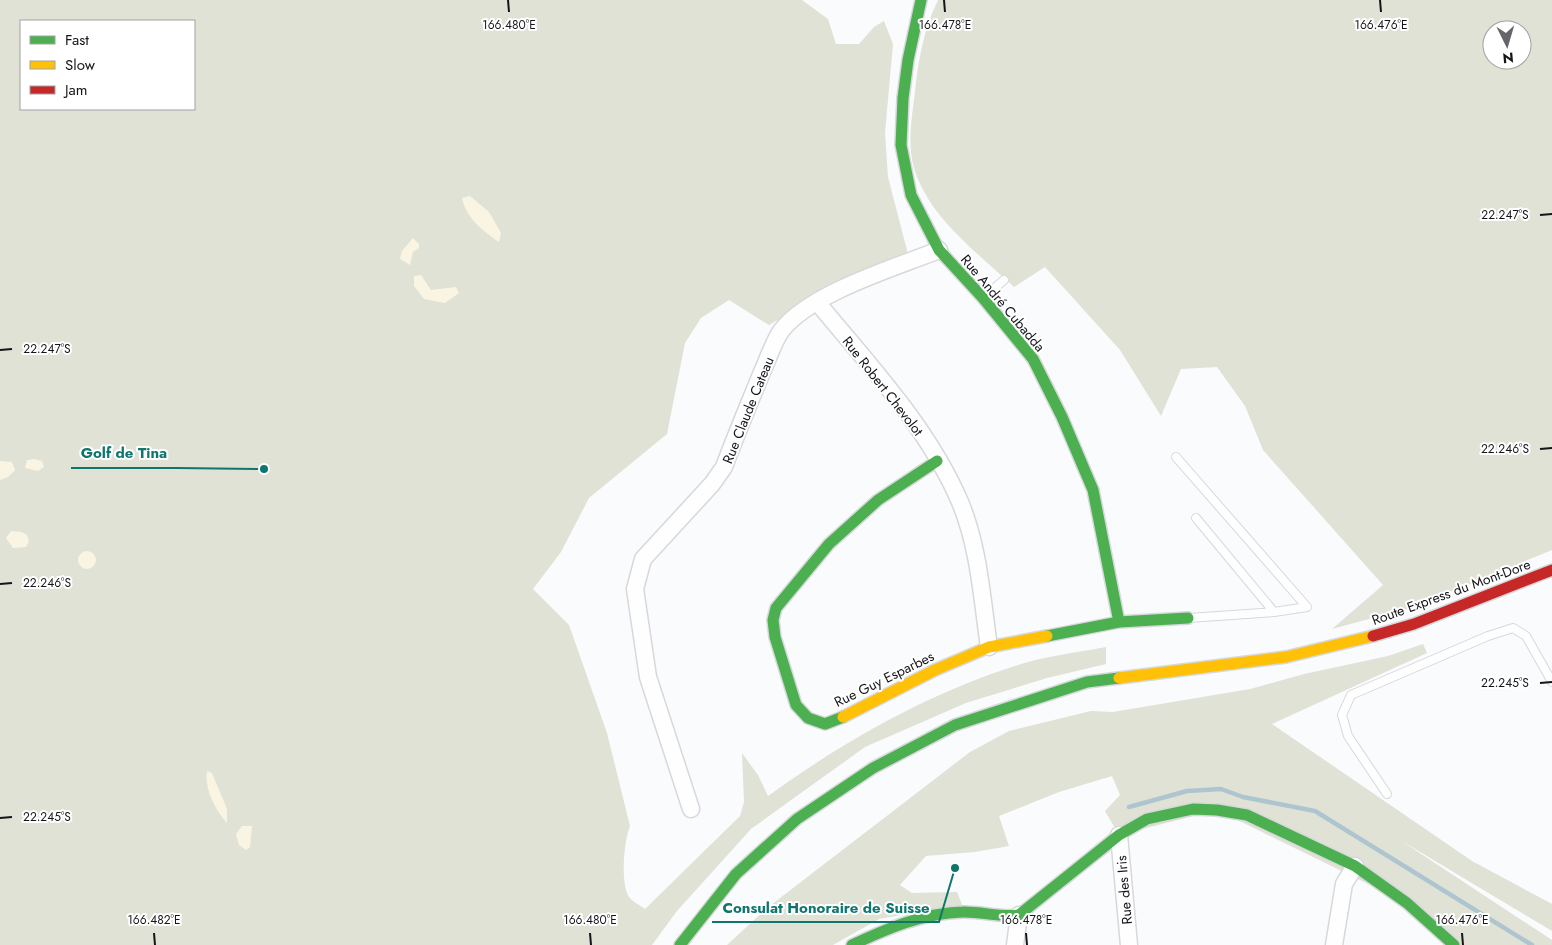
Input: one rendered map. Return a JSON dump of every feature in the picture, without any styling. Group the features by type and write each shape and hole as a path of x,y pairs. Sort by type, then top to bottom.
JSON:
{"street":[{"name":"Rue André Cubadda","path":"921,0 908,60 901,145 911,195 938,250 983,298 1033,358 1062,417 1093,490 1119,622"},
{"name":"Rue Claude Cateau","path":"691,809 648,677 635,588 643,559 712,484 724,467 780,332 791,320 817,302 938,250"},
{"name":"Rue Robert Chevolot","path":"817,302 910,417 960,502 974,548 989,646"},
{"name":"Rue Guy Esparbes","path":"937,461 878,500 828,544 776,608 773,620 779,652 796,705 808,718 825,724 846,716 935,670 989,646 1119,622 1188,618"},
{"name":"Route Express du Mont-Dore","path":"680,945 736,874 797,819 873,768 956,725 1087,682 1286,657 1346,644 1414,624 1552,570"},
{"path":"852,945 890,928 931,916 978,912 1003,918 1019,916 1119,835 1147,820 1193,809 1217,810 1254,818 1355,866 1407,903 1454,945"},
{"name":"Rue des Iris","path":"1119,835 1128,945"},
{"path":"1334,945 1344,884 1355,866"},
{"path":"1015,945 1019,916"},
{"path":"889,945 890,928"}],"lane":[{"path":"983,298 1004,280"},
{"path":"1176,457 1307,607 1274,612 1188,618"},
{"path":"1196,518 1274,612"},
{"path":"1387,794 1348,736 1342,715 1351,695 1488,636 1513,628 1526,636 1552,682"}],"shaded area":[{"path":"0,0 802,0 828,19 836,44 859,44 874,27 884,21 893,44 885,133 888,177 909,258 830,290 769,325 729,300 701,318 685,343 667,434 589,498 561,552 533,589 569,625 607,733 630,826 624,862 626,891 629,897 645,909 740,816 744,802 742,753 758,775 768,796 829,755 892,718 993,673 1057,655 1106,647 1106,664 1047,678 966,703 865,747 751,829 677,911 652,945 0,945"},
{"path":"938,0 1552,0 1552,550 1417,606 1332,629 1383,585 1263,450 1245,406 1217,367 1181,369 1161,416 1120,350 1045,267 1014,287 956,234 931,203 921,186 914,168 910,140 916,80 925,33"},
{"path":"1423,644 1427,653 1272,724 1472,861 1552,904 1552,931 1400,840 1552,940 1552,945 1454,945 1407,903 1217,810 1119,835 1105,811 1120,795 1112,776 1059,792 999,816 1009,846 975,852 926,856 900,885 912,893 957,892 963,907 936,909 879,919 833,945 727,945 767,908 970,752 1009,731 1091,711 1113,712 1250,689 1304,674 1388,656"}],"sand":[{"path":"470,196 489,212 501,233 499,242 481,229 467,212 462,198"},
{"path":"413,238 419,244 419,248 413,252 410,265 400,259 402,251"},
{"path":"421,275 431,290 456,287 459,293 445,303 424,299 414,286 414,276"},
{"path":"27,460 42,461 44,467 38,471 25,468"},
{"path":"0,461 12,462 15,470 8,477 0,480"},
{"path":"11,531 22,532 27,535 29,541 26,547 13,548 6,538"},
{"path":"87,551 93,554 96,560 93,566 87,569 81,566 78,560 81,554"},
{"path":"207,771 212,773 227,809 227,823 209,792"},
{"path":"242,826 252,826 250,847 246,850 239,845 236,834"}],"waterway":[{"path":"1129,807 1187,791 1221,789 1243,797 1315,811 1532,945"}],"traffic: fast":[{"path":"921,0 908,60 903,98 901,145 911,195 939,250 983,298 1033,359 1062,417 1093,490 1119,622"},
{"path":"843,717 825,724 808,718 796,705 775,637 773,620 776,608 829,544 878,500 937,461"},
{"path":"1047,636 1119,622 1188,618"},
{"path":"680,945 736,874 797,819 873,768 955,725 1087,682 1119,678"},
{"path":"852,945 891,928 933,915 969,912 1005,916 1019,915 1119,835 1147,819 1193,809 1217,810 1247,815 1355,866 1407,903 1454,945"}],"traffic: slow":[{"path":"843,717 935,670 989,647 1047,636"},
{"path":"1119,678 1286,657 1373,636"}],"traffic: jam":[{"path":"1373,636 1414,624 1552,570"}],"place":[{"name":"Golf de Tina","path":"264,469"},
{"name":"Consulat Honoraire de Suisse","path":"955,868"}]}
